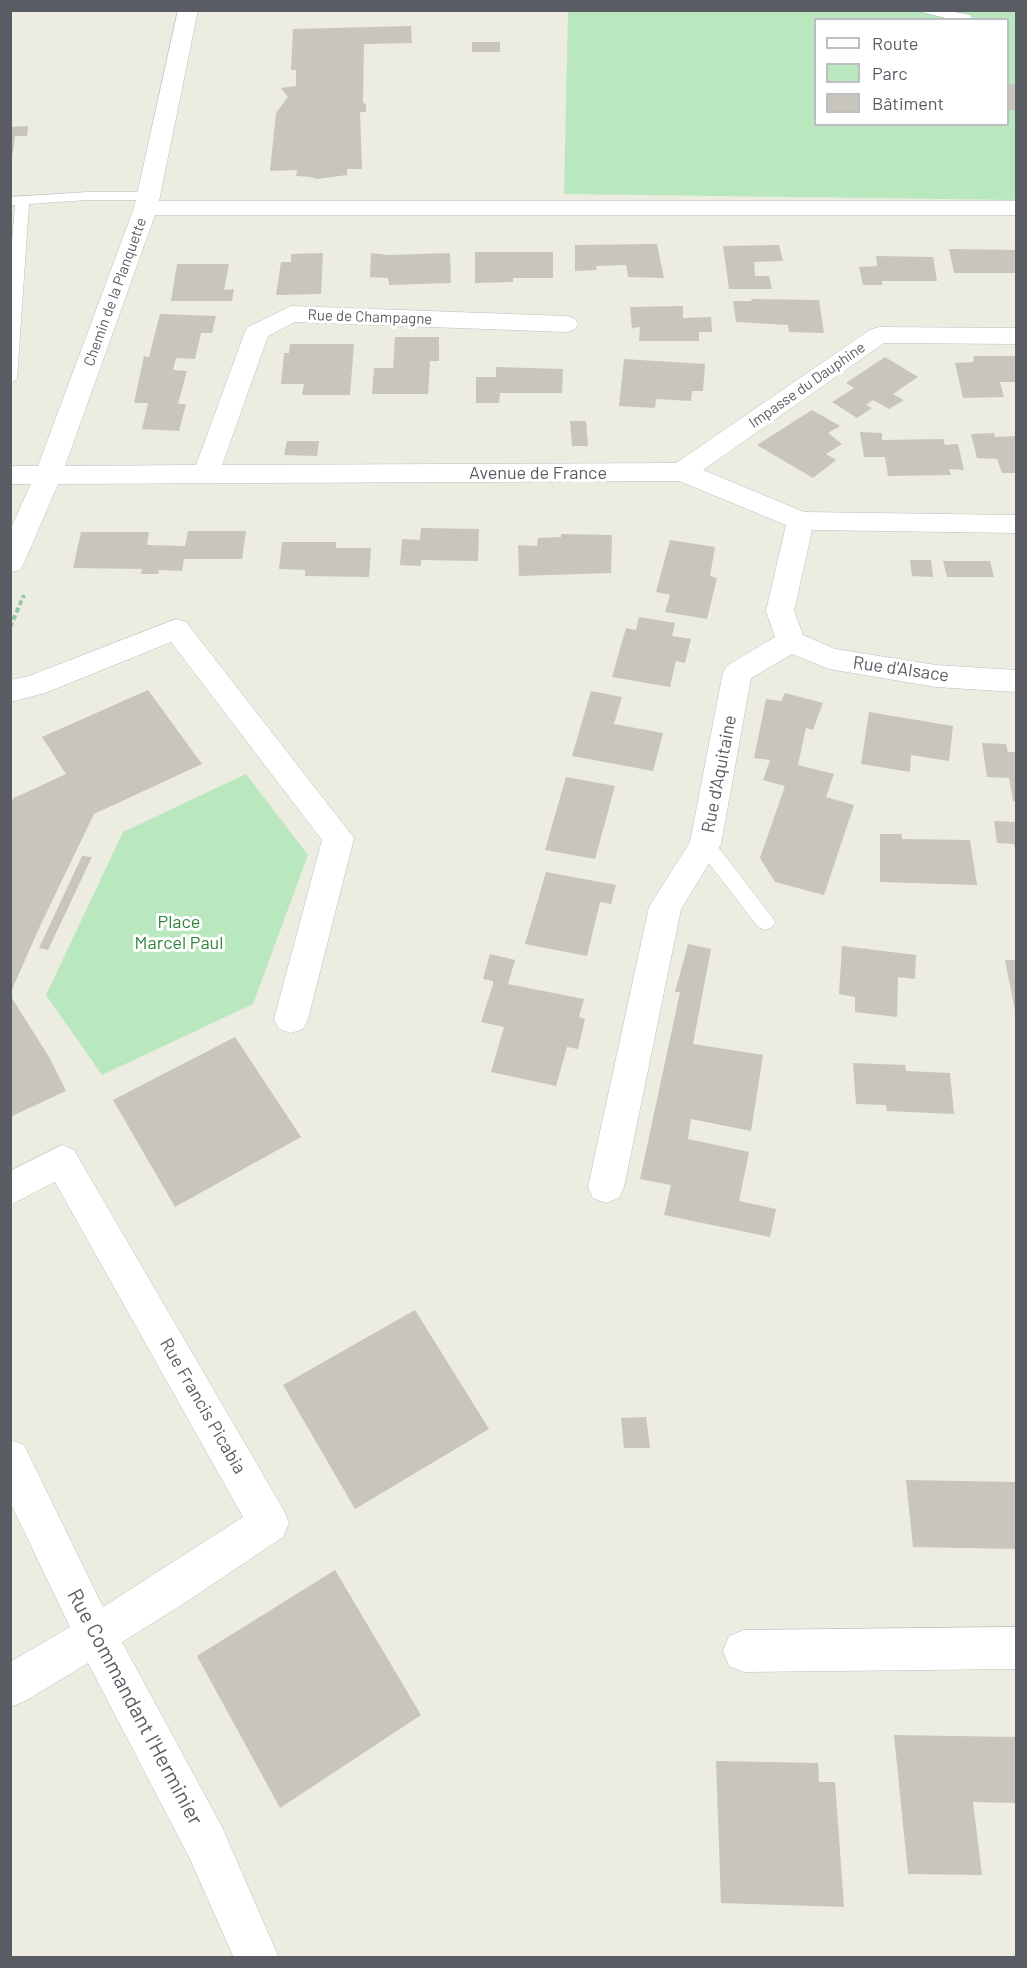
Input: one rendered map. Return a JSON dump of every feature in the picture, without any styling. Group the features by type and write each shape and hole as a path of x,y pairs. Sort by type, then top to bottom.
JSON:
{"street":[{"name":"Chemin de la Planquette","path":"10,563 49,473 147,202 188,10"},
{"path":"147,202 1017,208"},
{"name":"Rue de Champagne","path":"206,473 257,332 291,314 566,324"},
{"name":"Impasse du Dauphine","path":"682,472 879,334 1017,336"},
{"name":"Avenue de France","path":"10,475 49,473 682,472 801,521 1017,524"},
{"path":"791,641 780,611 801,521"},
{"path":"23,688 176,629 338,838 291,1018"},
{"name":"Rue d'Alsace","path":"791,641 829,659 936,676 1017,681"},
{"name":"Rue d'Aquitaine","path":"606,1187 665,907 705,844 738,672 791,641"},
{"name":"Rue Francis Picabia","path":"10,1189 62,1161 269,1523 166,1592 95,1634"},
{"name":"Rue Commandant l'Herminier","path":"10,1459 95,1634 206,1843 257,1958"},
{"path":"10,1686 95,1634"},
{"path":"744,1652 1017,1648"}],"lane":[{"path":"920,10 966,18"},
{"path":"10,379 16,201 88,196 147,202"},
{"path":"705,844 765,922"}],"green space":[{"path":"568,11 1016,11 1016,200 564,194"},
{"name":"Place Marcel Paul","path":"246,774 308,855 253,1004 102,1075 46,995 123,832"}],"building":[{"path":"411,26 412,43 364,44 363,103 366,104 366,112 360,112 362,169 347,169 347,175 317,179 296,176 297,170 270,171 276,113 288,97 281,88 296,86 296,70 291,70 293,29"},
{"path":"472,42 500,42 500,52 472,52"},
{"path":"1009,84 1016,84 1016,110 1009,110"},
{"path":"28,126 27,136 15,136 13,153 10,153 10,127"},
{"path":"657,244 664,278 628,277 626,265 596,266 597,270 575,271 575,245"},
{"path":"779,245 783,261 754,262 755,276 769,276 772,289 729,289 723,246"},
{"path":"949,249 1016,250 1016,273 954,273"},
{"path":"475,252 553,252 553,278 513,278 513,282 475,283"},
{"path":"323,253 321,294 276,295 281,262 291,262 291,254"},
{"path":"371,253 389,255 450,253 451,283 389,285 388,278 370,277"},
{"path":"876,256 933,257 937,281 882,281 882,285 863,285 859,267 877,266"},
{"path":"177,264 229,264 224,290 234,289 232,301 171,301"},
{"path":"751,299 819,300 824,333 789,332 788,325 736,322 733,301 752,301"},
{"path":"683,306 683,318 711,317 712,332 699,332 699,341 639,341 640,327 632,328 630,307"},
{"path":"160,314 216,316 212,333 201,333 195,359 176,358 173,370 187,371 178,404 186,404 179,431 142,429 148,403 134,403 144,356 149,357"},
{"path":"395,337 439,337 439,361 430,361 428,394 372,394 374,368 393,368"},
{"path":"290,344 354,344 350,395 302,395 304,384 281,384 284,353 289,353"},
{"path":"974,356 1016,356 1016,382 1000,382 1004,397 963,398 955,363 973,362"},
{"path":"885,357 918,377 893,394 904,400 889,409 873,400 866,405 872,408 857,418 832,402 854,388 846,383"},
{"path":"624,359 705,364 703,391 692,391 691,401 656,399 655,408 619,406"},
{"path":"496,367 563,369 562,393 500,393 499,403 476,403 476,377 496,377"},
{"path":"812,410 840,426 828,433 842,444 826,454 836,460 813,478 757,445"},
{"path":"570,421 586,421 588,446 572,446"},
{"path":"860,432 882,433 882,440 943,439 945,445 958,444 964,470 949,469 951,475 888,476 885,457 864,457"},
{"path":"994,433 995,437 1016,436 1016,473 1002,473 997,459 977,458 971,434"},
{"path":"287,441 319,441 317,456 284,455"},
{"path":"421,528 479,529 478,561 421,560 421,566 400,565 402,539 420,540"},
{"path":"188,531 246,531 242,559 184,559 182,571 159,570 158,574 141,574 142,569 73,568 81,532 149,532 147,545 185,546"},
{"path":"561,534 612,535 611,573 519,576 518,545 537,546 538,538 561,537"},
{"path":"670,540 715,547 710,576 717,578 707,619 665,612 670,595 656,592"},
{"path":"282,542 336,542 336,548 371,548 369,577 305,576 305,570 279,569"},
{"path":"910,560 931,560 933,577 912,576"},
{"path":"943,561 990,561 994,577 947,577"},
{"path":"639,617 675,623 672,636 691,639 685,663 676,661 670,687 612,677 626,628 636,630"},
{"path":"148,690 202,764 94,814 10,994 10,804 14,798 66,774 42,737"},
{"path":"591,691 622,697 614,724 663,733 653,771 572,756"},
{"path":"785,693 823,703 813,730 806,728 798,765 834,774 826,797 854,805 824,895 775,882 760,858 785,786 763,780 770,760 754,758 766,699 781,701"},
{"path":"869,712 953,726 949,761 911,755 910,772 861,764"},
{"path":"982,743 1006,744 1008,752 1016,752 1016,801 1013,801 1009,778 987,777"},
{"path":"566,777 615,786 595,859 545,850"},
{"path":"994,821 1016,822 1016,855 1014,844 997,843"},
{"path":"880,834 902,834 902,839 970,840 977,885 880,882"},
{"path":"82,856 92,857 48,950 39,948"},
{"path":"546,872 616,885 611,904 600,902 587,956 525,944"},
{"path":"688,944 711,949 693,1044 763,1055 751,1131 691,1119 688,1139 749,1152 739,1201 776,1209 770,1237 664,1215 671,1185 640,1179 680,992 675,992"},
{"path":"842,946 916,955 915,979 898,977 897,1017 855,1012 855,997 839,994"},
{"path":"490,954 515,960 508,984 584,999 579,1017 585,1019 578,1049 567,1047 556,1086 491,1072 504,1027 481,1022 493,984 493,981 483,979"},
{"path":"1005,960 1016,960 1016,1011 1015,1011"},
{"path":"10,995 49,1057 66,1091 10,1117"},
{"path":"235,1037 301,1137 175,1207 113,1100"},
{"path":"853,1063 905,1065 906,1071 950,1073 954,1114 887,1111 886,1105 856,1104"},
{"path":"415,1310 489,1429 355,1509 283,1385"},
{"path":"646,1417 650,1448 624,1448 621,1418"},
{"path":"906,1480 1016,1482 1016,1549 913,1547"},
{"path":"335,1570 421,1715 280,1808 197,1656"},
{"path":"894,1735 1016,1737 1016,1803 973,1802 982,1875 908,1874"},
{"path":"716,1761 818,1763 819,1782 835,1782 844,1907 721,1903"}]}
